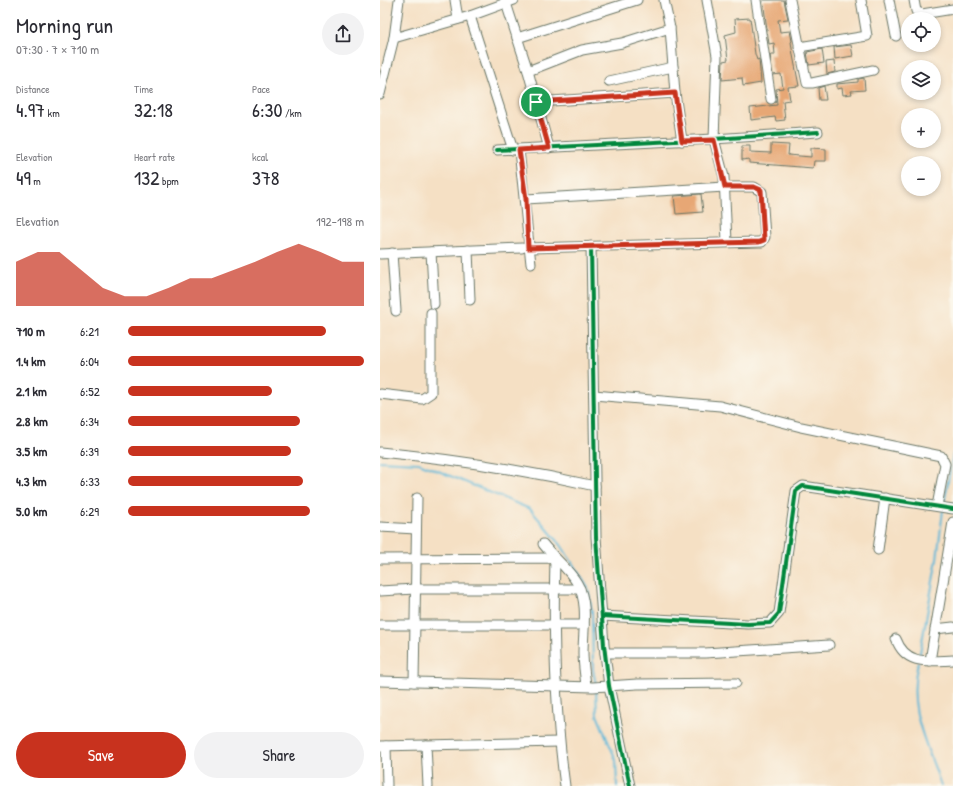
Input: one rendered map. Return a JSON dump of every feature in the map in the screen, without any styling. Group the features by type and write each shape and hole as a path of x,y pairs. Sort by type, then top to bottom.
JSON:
{"street":[{"path":"380,94 394,38 399,0"},
{"path":"455,0 458,20"},
{"path":"517,38 637,0"},
{"path":"664,0 670,28 675,93 682,141"},
{"path":"707,0 717,56 714,140 725,187 727,242"},
{"path":"756,0 771,100"},
{"path":"790,0 807,83 873,70"},
{"path":"799,47 867,36 861,0"},
{"path":"889,0 896,36"},
{"path":"914,0 916,11 922,14 953,9"},
{"path":"394,38 458,20 508,1 517,38 528,71 549,148"},
{"path":"470,16 516,150 526,199 525,248 531,264"},
{"path":"528,71 582,50 622,43 670,28"},
{"path":"610,81 673,67"},
{"path":"536,102 675,93"},
{"path":"497,150 714,140 818,132"},
{"path":"380,254 525,248 762,242 765,237 761,190 754,187 725,187 526,199"},
{"path":"591,246 596,537 605,653 597,686"},
{"path":"468,250 470,300"},
{"path":"431,252 434,304"},
{"path":"392,253 396,311"},
{"path":"380,394 422,399 431,393 431,313"},
{"path":"594,395 720,406 801,427 941,456 946,464 938,506"},
{"path":"380,452 448,458 545,474 596,486"},
{"path":"602,616 748,624 770,622 779,613 798,489 807,485 952,508"},
{"path":"414,682 417,498"},
{"path":"878,550 885,498"},
{"path":"924,661 935,630 953,522"},
{"path":"380,527 416,529"},
{"path":"543,544 555,558 566,567 580,589 584,608 583,653 597,686 630,786"},
{"path":"380,559 555,558"},
{"path":"555,558 554,625 556,685 559,742 565,786"},
{"path":"380,591 415,589 580,589"},
{"path":"380,625 584,625"},
{"path":"935,630 953,627"},
{"path":"896,639 899,648 904,654 924,661 953,660"},
{"path":"605,653 705,653 829,645"},
{"path":"380,681 597,686 736,683"},
{"path":"387,786 383,746 559,742"},
{"path":"426,745 428,786"}],"building":[{"path":"763,0 784,0 788,19 778,20 780,32 790,31 799,86 788,87 790,100 783,101 785,120 776,121 775,117 751,120 750,108 777,105 776,89 783,88 781,74 773,75 770,55 775,55 774,43 769,44"},
{"path":"750,18 755,54 757,60 759,59 761,83 743,86 742,78 722,80 723,61 728,60 725,35 736,32 735,19"},
{"path":"851,45 853,56 835,59 834,47"},
{"path":"822,49 824,63 809,65 807,52"},
{"path":"834,61 835,72 827,74 826,62"},
{"path":"864,78 865,90 851,91 852,94 843,95 842,88 837,89 837,84 858,82 858,79"},
{"path":"824,86 826,100 819,100 818,88"},
{"path":"771,144 789,145 788,155 811,157 811,148 826,149 826,161 814,161 813,168 749,163 749,159 742,160 742,146 750,146 750,152 771,153"},
{"path":"701,194 703,212 676,214 674,196"}],"waterway":[{"path":"944,504 953,454"},
{"path":"380,461 419,463 530,509 561,545 588,588 592,612 593,670 596,685"},
{"path":"919,658 937,559 943,510"},
{"path":"918,662 915,679 916,711 924,740 941,786"},
{"path":"596,689 597,715 616,760 617,786"}],"cycle path":[{"path":"497,150 818,132"},
{"path":"591,246 596,537 604,645 609,686 630,786"},
{"path":"602,616 748,624 770,623 779,613 796,491 803,486 953,509"}],"route":[{"path":"675,93 682,141 714,140 724,177 725,187 754,187 761,190 764,240 762,242 528,248 526,199 519,150 549,148 536,102 675,93"}]}
